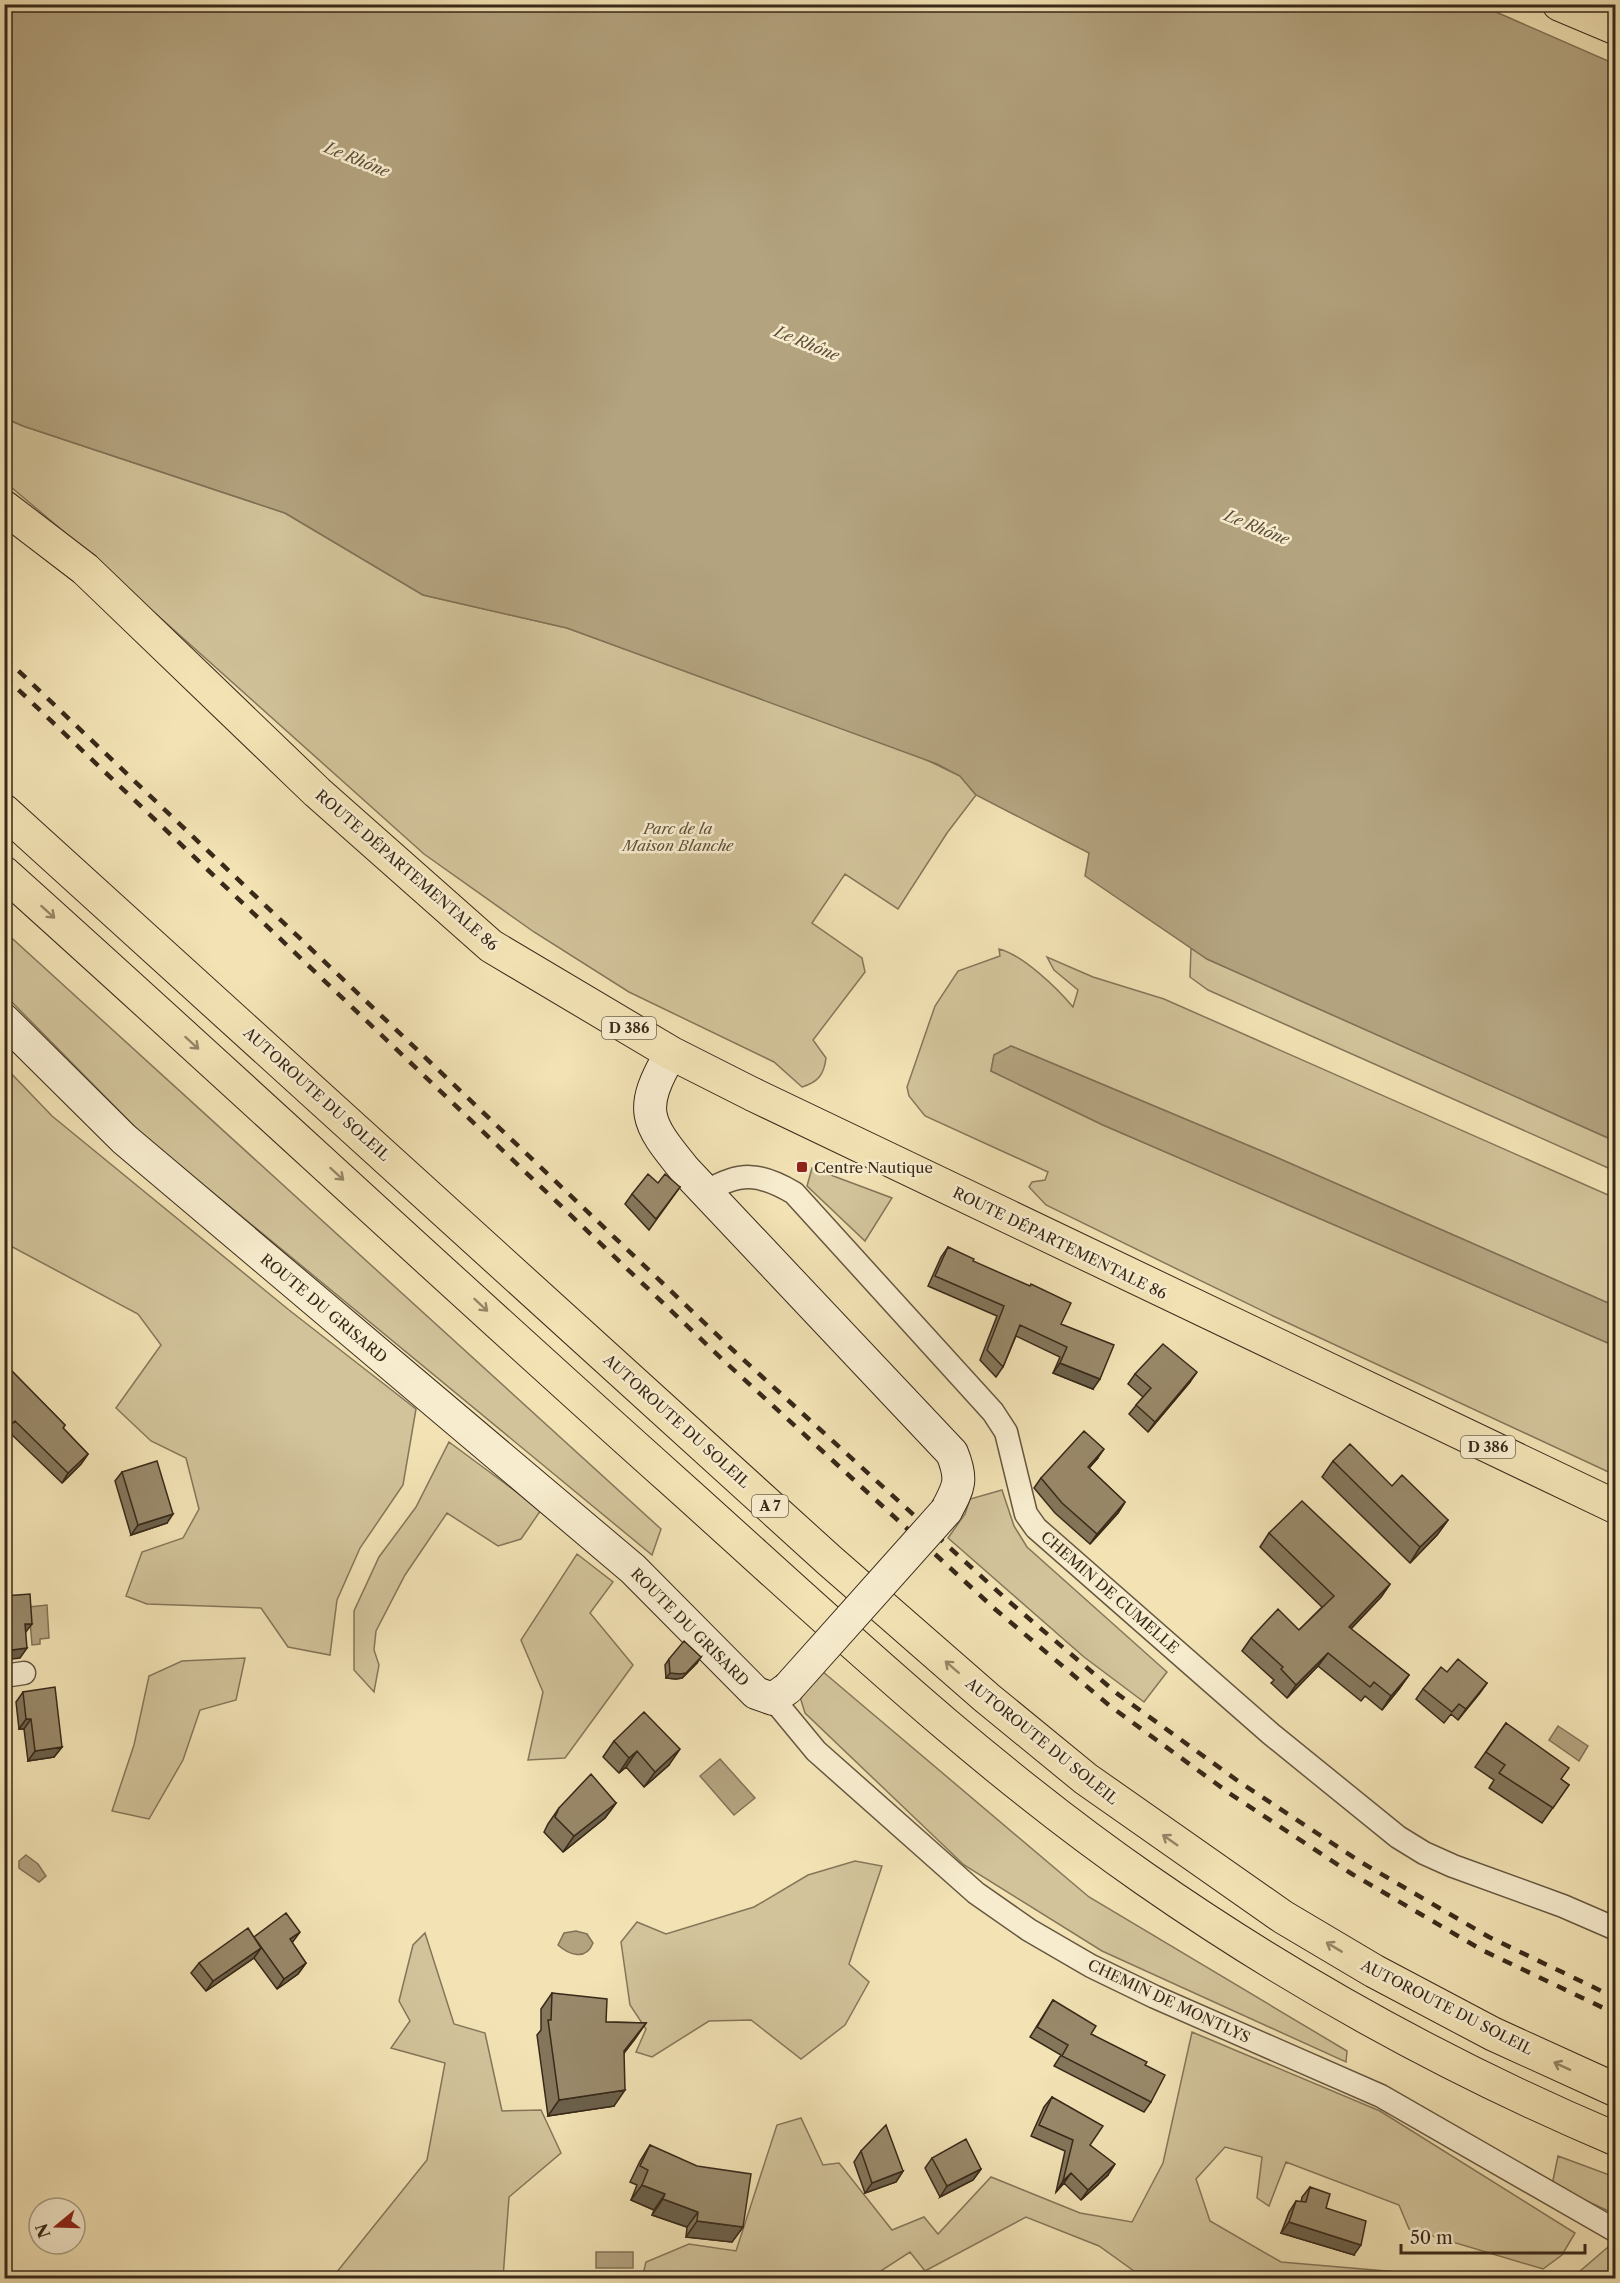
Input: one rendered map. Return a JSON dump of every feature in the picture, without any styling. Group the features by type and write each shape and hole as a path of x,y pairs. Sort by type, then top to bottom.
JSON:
{"main road":[{"path":"1559,4 1616,28"},
{"name":"ROUTE DÉPARTEMENTALE 86","path":"4,507 85,569 317,792 491,946 671,1053 1157,1290 1616,1507"},
{"name":"AUTOROUTE DU SOLEIL","path":"4,811 829,1560 987,1698 1086,1779 1283,1917 1374,1971 1493,2034 1616,2090"},
{"path":"4,873 795,1590 952,1729 1058,1814 1143,1877 1256,1953 1355,2012 1474,2074 1616,2139"}],"street":[{"name":"ROUTE DU GRISARD","path":"4,1020 124,1139 633,1569 756,1693 781,1693"},
{"path":"671,1053 650,1098 651,1120 665,1146 952,1453 959,1471 958,1488 946,1511 781,1693"},
{"name":"CHEMIN DE CUMELLE","path":"706,1192 737,1177 756,1177 781,1185 794,1194 993,1412 1006,1432 1026,1514 1036,1528 1271,1734 1381,1824 1424,1853 1563,1906 1616,1929"},
{"name":"CHEMIN DE MONTLYS","path":"781,1693 816,1751 976,1893 1029,1930 1091,1966 1155,1997 1381,2096 1616,2231"}],"green space":[{"name":"Parc de la Maison Blanche","path":"4,418 285,513 423,595 567,628 912,753 960,776 976,795 947,833 898,909 845,874 812,923 862,958 865,972 813,1040 826,1058 824,1069 819,1077 802,1087 774,1062 629,992 534,932 424,854 69,536 5,482"},
{"path":"4,931 661,1529 652,1555 142,1134 5,995"},
{"path":"1191,948 1207,959 1615,1141 1615,1171 1208,990 1190,977"},
{"path":"999,949 1029,965 1073,1007 1078,990 1054,970 1047,957 1093,977 1164,999 1615,1198 1615,1306 1271,1155 1011,1046 994,1055 991,1071 1103,1125 1615,1346 1615,1475 1273,1316 1046,1205 1029,1187 1032,1182 1045,1180 1048,1172 925,1116 909,1096 907,1087 935,1006 958,971 1000,956"},
{"path":"5,1067 52,1116 289,1310 416,1409 403,1485 360,1548 337,1600 330,1655 288,1647 261,1608 147,1604 126,1596 142,1552 183,1538 199,1509 186,1458 151,1441 116,1408 161,1345 138,1314 5,1243"},
{"path":"812,1168 892,1198 865,1241 807,1186"},
{"path":"449,1442 541,1510 521,1539 498,1546 447,1513 405,1575 376,1631 374,1650 379,1665 374,1692 354,1670 354,1611 379,1557 416,1507"},
{"path":"1002,1490 1014,1526 1027,1547 1167,1672 1144,1702 1084,1657 948,1538 965,1514 970,1499"},
{"path":"577,1554 613,1582 590,1613 633,1665 565,1758 528,1760 543,1692 521,1640"},
{"path":"245,1658 236,1700 200,1710 183,1760 149,1819 112,1811 134,1745 149,1676 182,1661"},
{"path":"822,1671 1089,1897 1347,2051 1346,2062 1102,1951 964,1865 805,1713 800,1697"},
{"path":"855,1861 882,1866 849,1964 869,1982 845,2025 801,2059 751,2020 709,2021 652,2057 636,2052 646,2029 630,2005 621,1942 637,1922 666,1934 754,1907 808,1875"},
{"path":"425,1933 454,2024 485,2033 502,2111 541,2110 561,2153 509,2197 503,2278 332,2278 427,2160 445,2063 391,2048 410,2021 399,2001 413,1945"},
{"path":"1192,2032 1380,2111 1575,2233 1562,2255 1543,2269 1409,2229 1399,2205 1286,2162 1269,2206 1257,2198 1262,2157 1225,2147 1196,2179 1210,2221 1281,2262 1468,2278 1219,2278 1198,2271 1134,2271 1099,2246 1026,2217 925,2271 910,2252 870,2278 642,2278 646,2262 689,2244 736,2251 777,2125 801,2118 823,2165 839,2163 892,2230 924,2217 938,2234 991,2177 1080,2213 1132,2222 1163,2163"},
{"path":"1558,2156 1615,2177 1615,2214 1552,2185"},
{"path":"1608,2247 1615,2256 1615,2278 1572,2278"}],"water":[{"name":"Le Rhône","path":"5,5 1480,5 1615,64 1615,1141 1207,959 1085,876 1089,853 976,795 960,776 937,764 567,628 423,595 285,513 5,418"},
{"path":"1011,1046 1271,1155 1615,1306 1615,1346 1103,1125 991,1071 994,1055"},
{"path":"47,1605 49,1638 40,1639 40,1644 32,1645 29,1607"},
{"path":"1558,1726 1588,1746 1579,1761 1549,1740"},
{"path":"720,1759 755,1798 734,1815 700,1776"},
{"path":"26,1855 38,1864 46,1876 39,1882 19,1868 19,1861"},
{"path":"576,1931 587,1934 593,1943 590,1949 582,1954 572,1954 558,1945 564,1933"},
{"path":"596,2252 633,2252 633,2268 596,2268"}],"building":[{"path":"648,1174 658,1183 665,1174 680,1187 656,1219 632,1194"},
{"path":"948,1247 974,1259 973,1261 1071,1303 1061,1324 1114,1345 1100,1379 1060,1363 1067,1347 1020,1325 1003,1367 987,1350 1004,1306 935,1276"},
{"path":"1163,1344 1197,1372 1155,1422 1136,1405 1151,1388 1135,1374"},
{"path":"4,1363 65,1425 63,1428 88,1454 68,1473 15,1421 4,1432"},
{"path":"1084,1431 1104,1449 1088,1467 1125,1502 1097,1534 1062,1503 1041,1478"},
{"path":"1350,1444 1392,1486 1402,1475 1448,1520 1420,1547 1333,1461"},
{"path":"157,1461 173,1514 138,1525 122,1472"},
{"path":"1302,1501 1390,1584 1349,1627 1409,1675 1391,1696 1374,1682 1370,1687 1328,1653 1296,1685 1281,1669 1283,1667 1251,1638 1278,1609 1299,1630 1334,1596 1269,1533"},
{"path":"30,1594 32,1624 25,1624 27,1648 4,1651 4,1596"},
{"path":"684,1641 701,1657 686,1673 670,1673 669,1659"},
{"path":"1458,1659 1487,1683 1466,1709 1459,1704 1452,1712 1423,1689 1441,1667 1447,1672"},
{"path":"55,1687 62,1747 35,1751 31,1719 26,1719 23,1692"},
{"path":"644,1712 680,1749 655,1772 637,1751 629,1758 614,1741"},
{"path":"1506,1723 1569,1768 1561,1779 1569,1785 1553,1808 1499,1773 1505,1765 1486,1752"},
{"path":"591,1774 616,1803 574,1836 555,1817 559,1808"},
{"path":"286,1913 300,1932 290,1939 306,1963 284,1979 254,1937"},
{"path":"248,1928 261,1948 213,1981 199,1963"},
{"path":"552,1993 607,1999 606,2022 646,2023 624,2051 625,2090 559,2100 548,2020 551,2020"},
{"path":"1053,2000 1096,2026 1091,2034 1147,2062 1145,2065 1165,2075 1151,2102 1062,2056 1068,2045 1037,2027"},
{"path":"1052,2097 1103,2126 1090,2145 1115,2164 1088,2190 1071,2173 1063,2181 1073,2140 1039,2125"},
{"path":"886,2125 903,2171 872,2183 861,2151"},
{"path":"966,2139 981,2169 947,2186 932,2158"},
{"path":"650,2145 697,2166 751,2174 743,2227 697,2221 698,2212 663,2199 665,2194 642,2185 648,2170 640,2166"},
{"path":"1310,2187 1330,2194 1326,2208 1366,2221 1361,2245 1289,2222 1296,2201 1306,2202"}],"railway":[{"path":"4,657 734,1351 1006,1599 1119,1695 1238,1781 1359,1861 1489,1937 1616,1998"},
{"path":"4,676 724,1361 996,1610 1110,1706 1229,1793 1352,1874 1482,1950 1616,2014"}],"place":[{"name":"Centre Nautique","path":"802,1167"}]}
